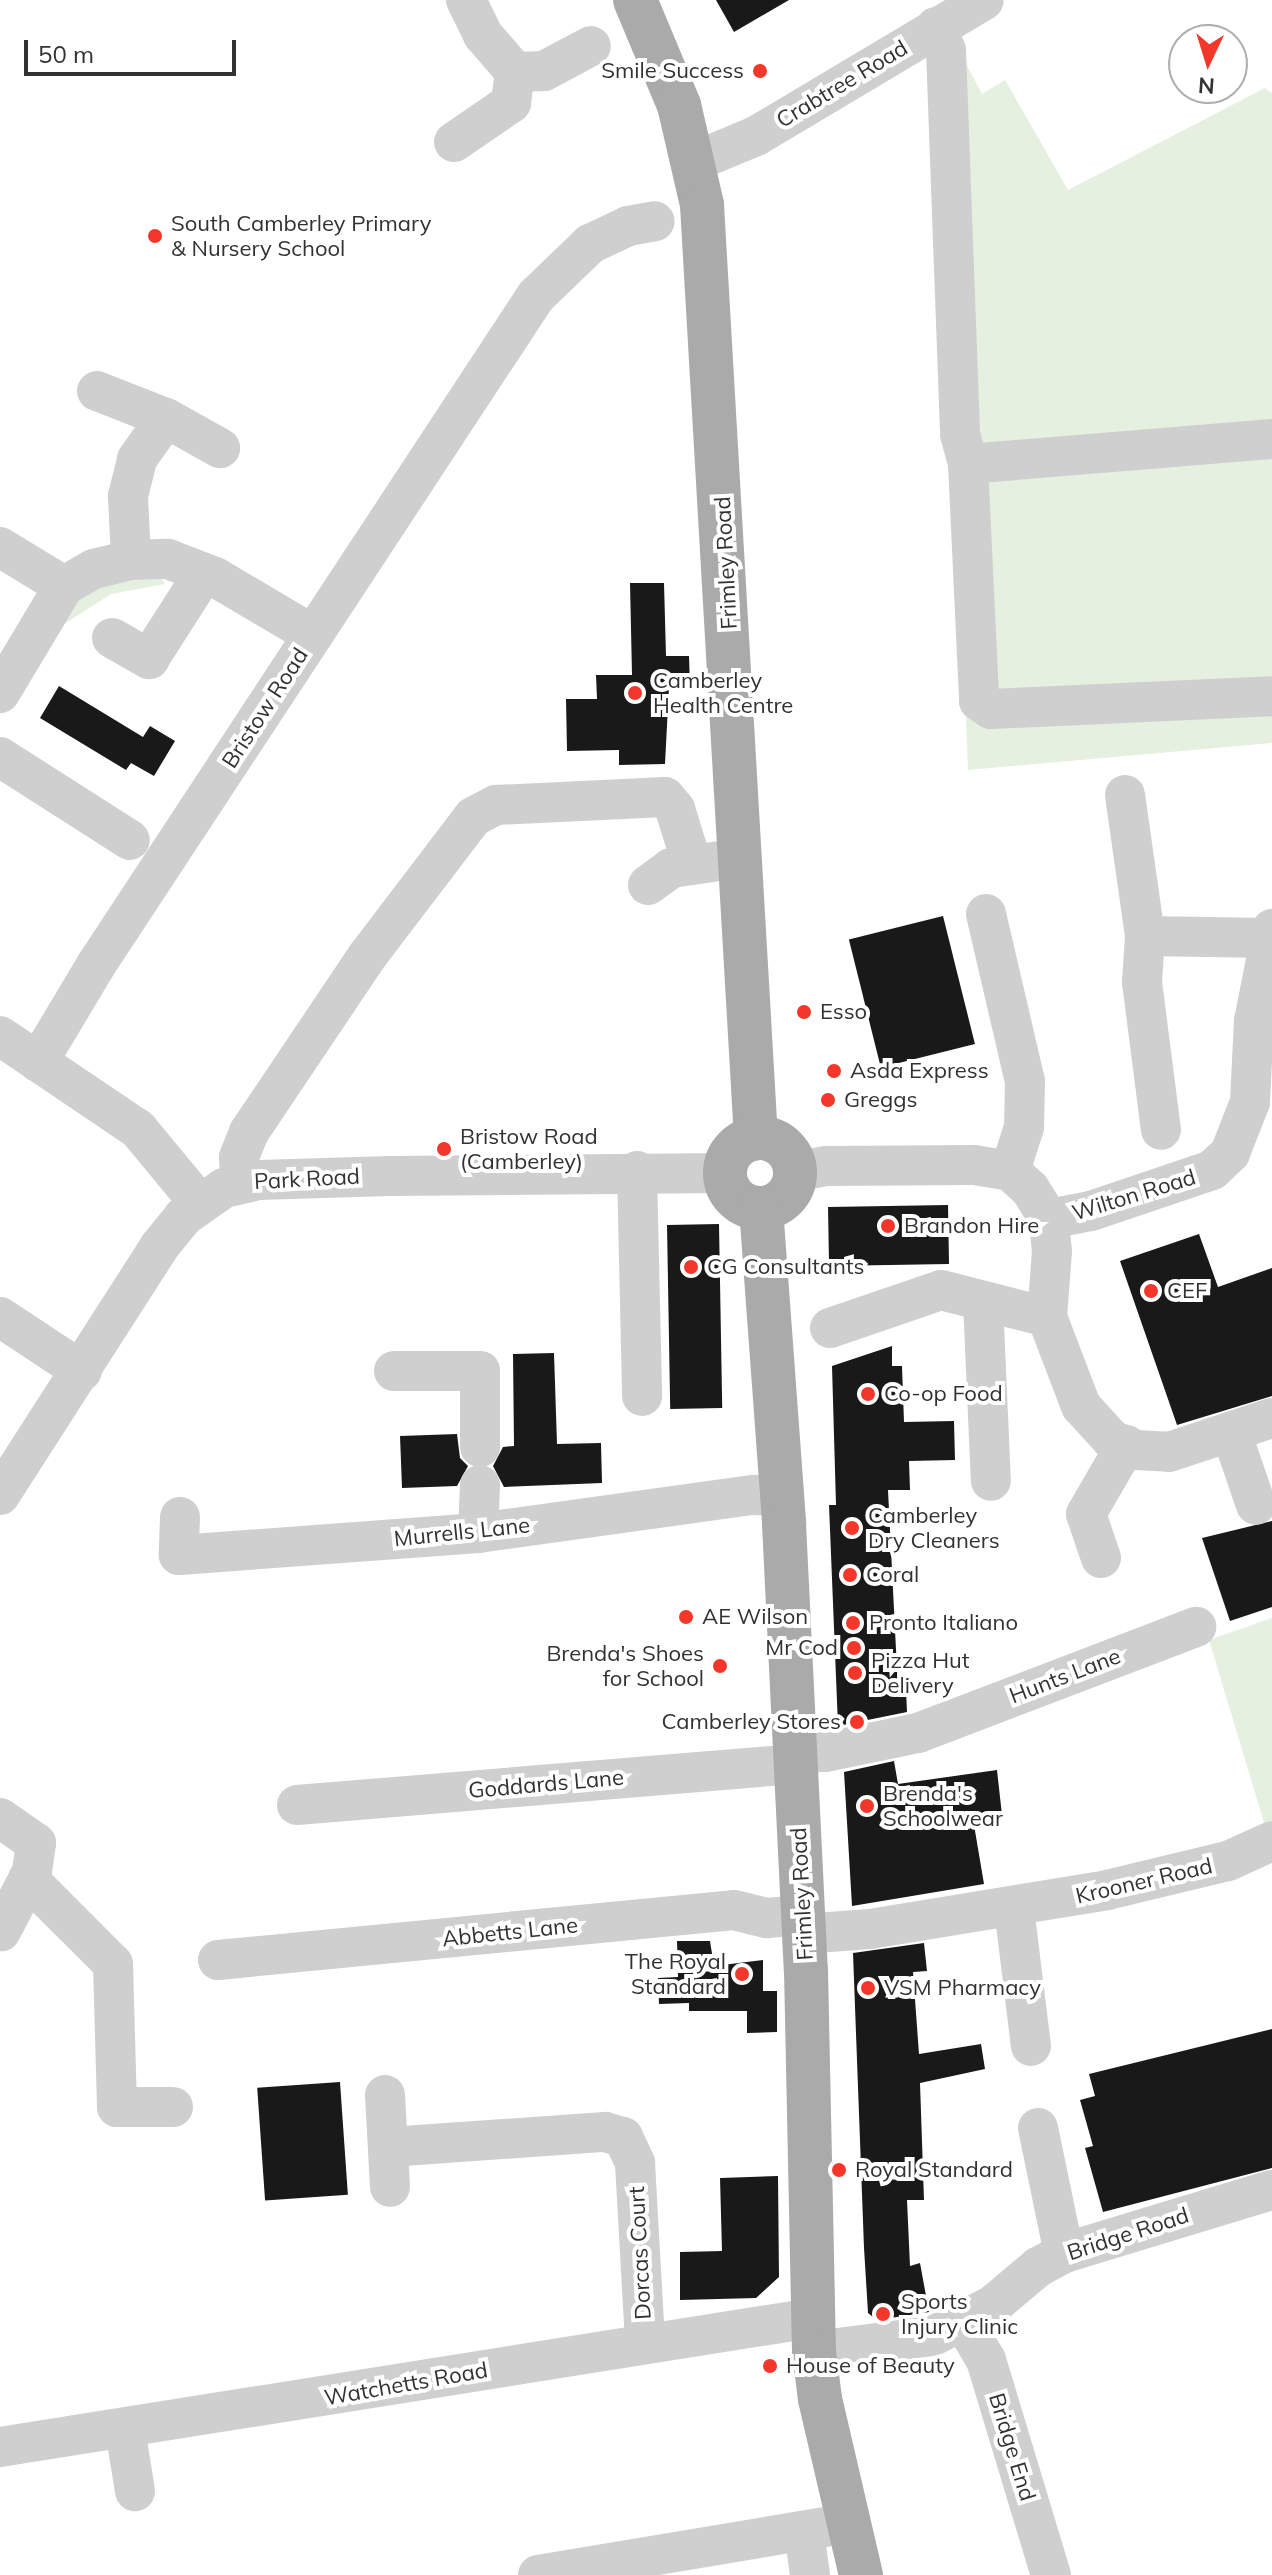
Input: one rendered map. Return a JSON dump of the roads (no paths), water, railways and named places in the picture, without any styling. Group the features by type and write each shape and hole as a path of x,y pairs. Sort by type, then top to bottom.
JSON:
{"main road":[{"name":"Frimley Road","path":"635,0 679,105 696,161 713,333 756,1138"},
{"path":"756,1138 779,1144 795,1172 785,1198 761,1208 738,1200 726,1173 732,1152 756,1138"},
{"name":"Frimley Road","path":"761,1208 782,1496 794,1758 790,1922 810,2072 813,2335 861,2575"}],"street":[{"path":"454,142 511,103 515,72 483,35 466,0"},
{"name":"Crabtree Road","path":"696,161 756,136 984,0"},
{"path":"936,27 946,50 960,434 968,464 979,701 991,709 1272,696"},
{"path":"515,72 544,71 591,46"},
{"name":"Bristow Road","path":"38,1062 536,296 590,244 628,226 655,221"},
{"path":"97,391 166,418 220,448"},
{"path":"131,560 128,496 137,459 166,418"},
{"path":"968,464 1272,439"},
{"path":"0,547 64,586"},
{"path":"0,693 64,586 94,569 131,560 168,559 204,573 313,635"},
{"path":"112,638 149,659 204,573"},
{"path":"0,757 130,840"},
{"path":"1125,795 1145,936 1142,982 1161,1130"},
{"path":"240,1183 239,1157 249,1132 368,955 473,817 496,805 665,797 675,809 692,864"},
{"path":"648,885 671,868 743,857"},
{"path":"795,1172 827,1166 974,1165 1010,1171 1024,1127 1025,1081 986,914"},
{"name":"Wilton Road","path":"1049,1219 1091,1211 1212,1170 1230,1153 1250,1102 1263,1022 1271,933 1145,936"},
{"path":"0,1036 138,1129 200,1204"},
{"path":"637,1171 642,1396"},
{"name":"Park Road","path":"0,1495 72,1364 159,1247 200,1204 240,1183 637,1171 726,1173"},
{"name":"Wilton Road","path":"1010,1171 1030,1189 1049,1219 1052,1251 1047,1317 1081,1406 1112,1440 1169,1452 1272,1418"},
{"path":"830,1328 941,1290 1047,1317"},
{"path":"983,1301 991,1481"},
{"path":"0,1317 72,1364"},
{"path":"394,1371 480,1371 478,1533"},
{"path":"1231,1432 1256,1505"},
{"path":"1101,1558 1086,1514 1126,1445"},
{"name":"Murrells Lane","path":"180,1517 179,1555 478,1533 753,1495 782,1496"},
{"name":"Hunts Lane","path":"794,1758 918,1733 1196,1627"},
{"name":"Goddards Lane","path":"297,1805 794,1758"},
{"path":"0,1818 36,1843 28,1879 1,1931"},
{"name":"Krooner Road","path":"790,1922 1014,1908 1228,1861 1271,1841"},
{"path":"28,1879 113,1964 117,2107 173,2107"},
{"path":"1014,1908 1031,2046"},
{"name":"Abbetts Lane","path":"218,1960 734,1910 790,1922"},
{"path":"567,1946 790,1922"},
{"path":"385,2095 390,2187"},
{"path":"1038,2128 1064,2253"},
{"name":"Dorcas Court","path":"389,2147 605,2132 623,2137 635,2163 645,2343"},
{"name":"Bridge Road","path":"813,2335 913,2342 964,2323 1064,2253 1272,2190"},
{"name":"Bridge End","path":"964,2323 986,2360 1051,2575"},
{"name":"Watchetts Road","path":"0,2447 645,2343 813,2335"},
{"path":"125,2429 135,2491"},
{"path":"538,2575 849,2523"},
{"path":"804,2531 810,2575"}],"place":[{"name":"Smile Success","path":"760,71"},
{"name":"South Camberley Primary & Nursery School","path":"155,236"},
{"name":"Camberley Health Centre","path":"635,693"},
{"name":"Esso","path":"804,1012"},
{"name":"Asda Express","path":"834,1071"},
{"name":"Greggs","path":"828,1100"},
{"name":"Bristow Road (Camberley)","path":"444,1149"},
{"name":"Brandon Hire","path":"888,1226"},
{"name":"CG Consultants","path":"691,1267"},
{"name":"CEF","path":"1151,1291"},
{"name":"Co-op Food","path":"868,1394"},
{"name":"Camberley Dry Cleaners","path":"852,1528"},
{"name":"Coral","path":"850,1575"},
{"name":"AE Wilson","path":"686,1617"},
{"name":"Pronto Italiano","path":"853,1623"},
{"name":"Mr Cod","path":"854,1648"},
{"name":"Brenda's Shoes for School","path":"720,1666"},
{"name":"Pizza Hut Delivery","path":"855,1673"},
{"name":"Camberley Stores","path":"857,1722"},
{"name":"Brenda's Schoolwear","path":"867,1806"},
{"name":"The Royal Standard","path":"742,1974"},
{"name":"VSM Pharmacy","path":"868,1988"},
{"name":"Royal Standard","path":"839,2170"},
{"name":"Sports Injury Clinic","path":"883,2314"},
{"name":"House of Beauty","path":"770,2366"}]}
